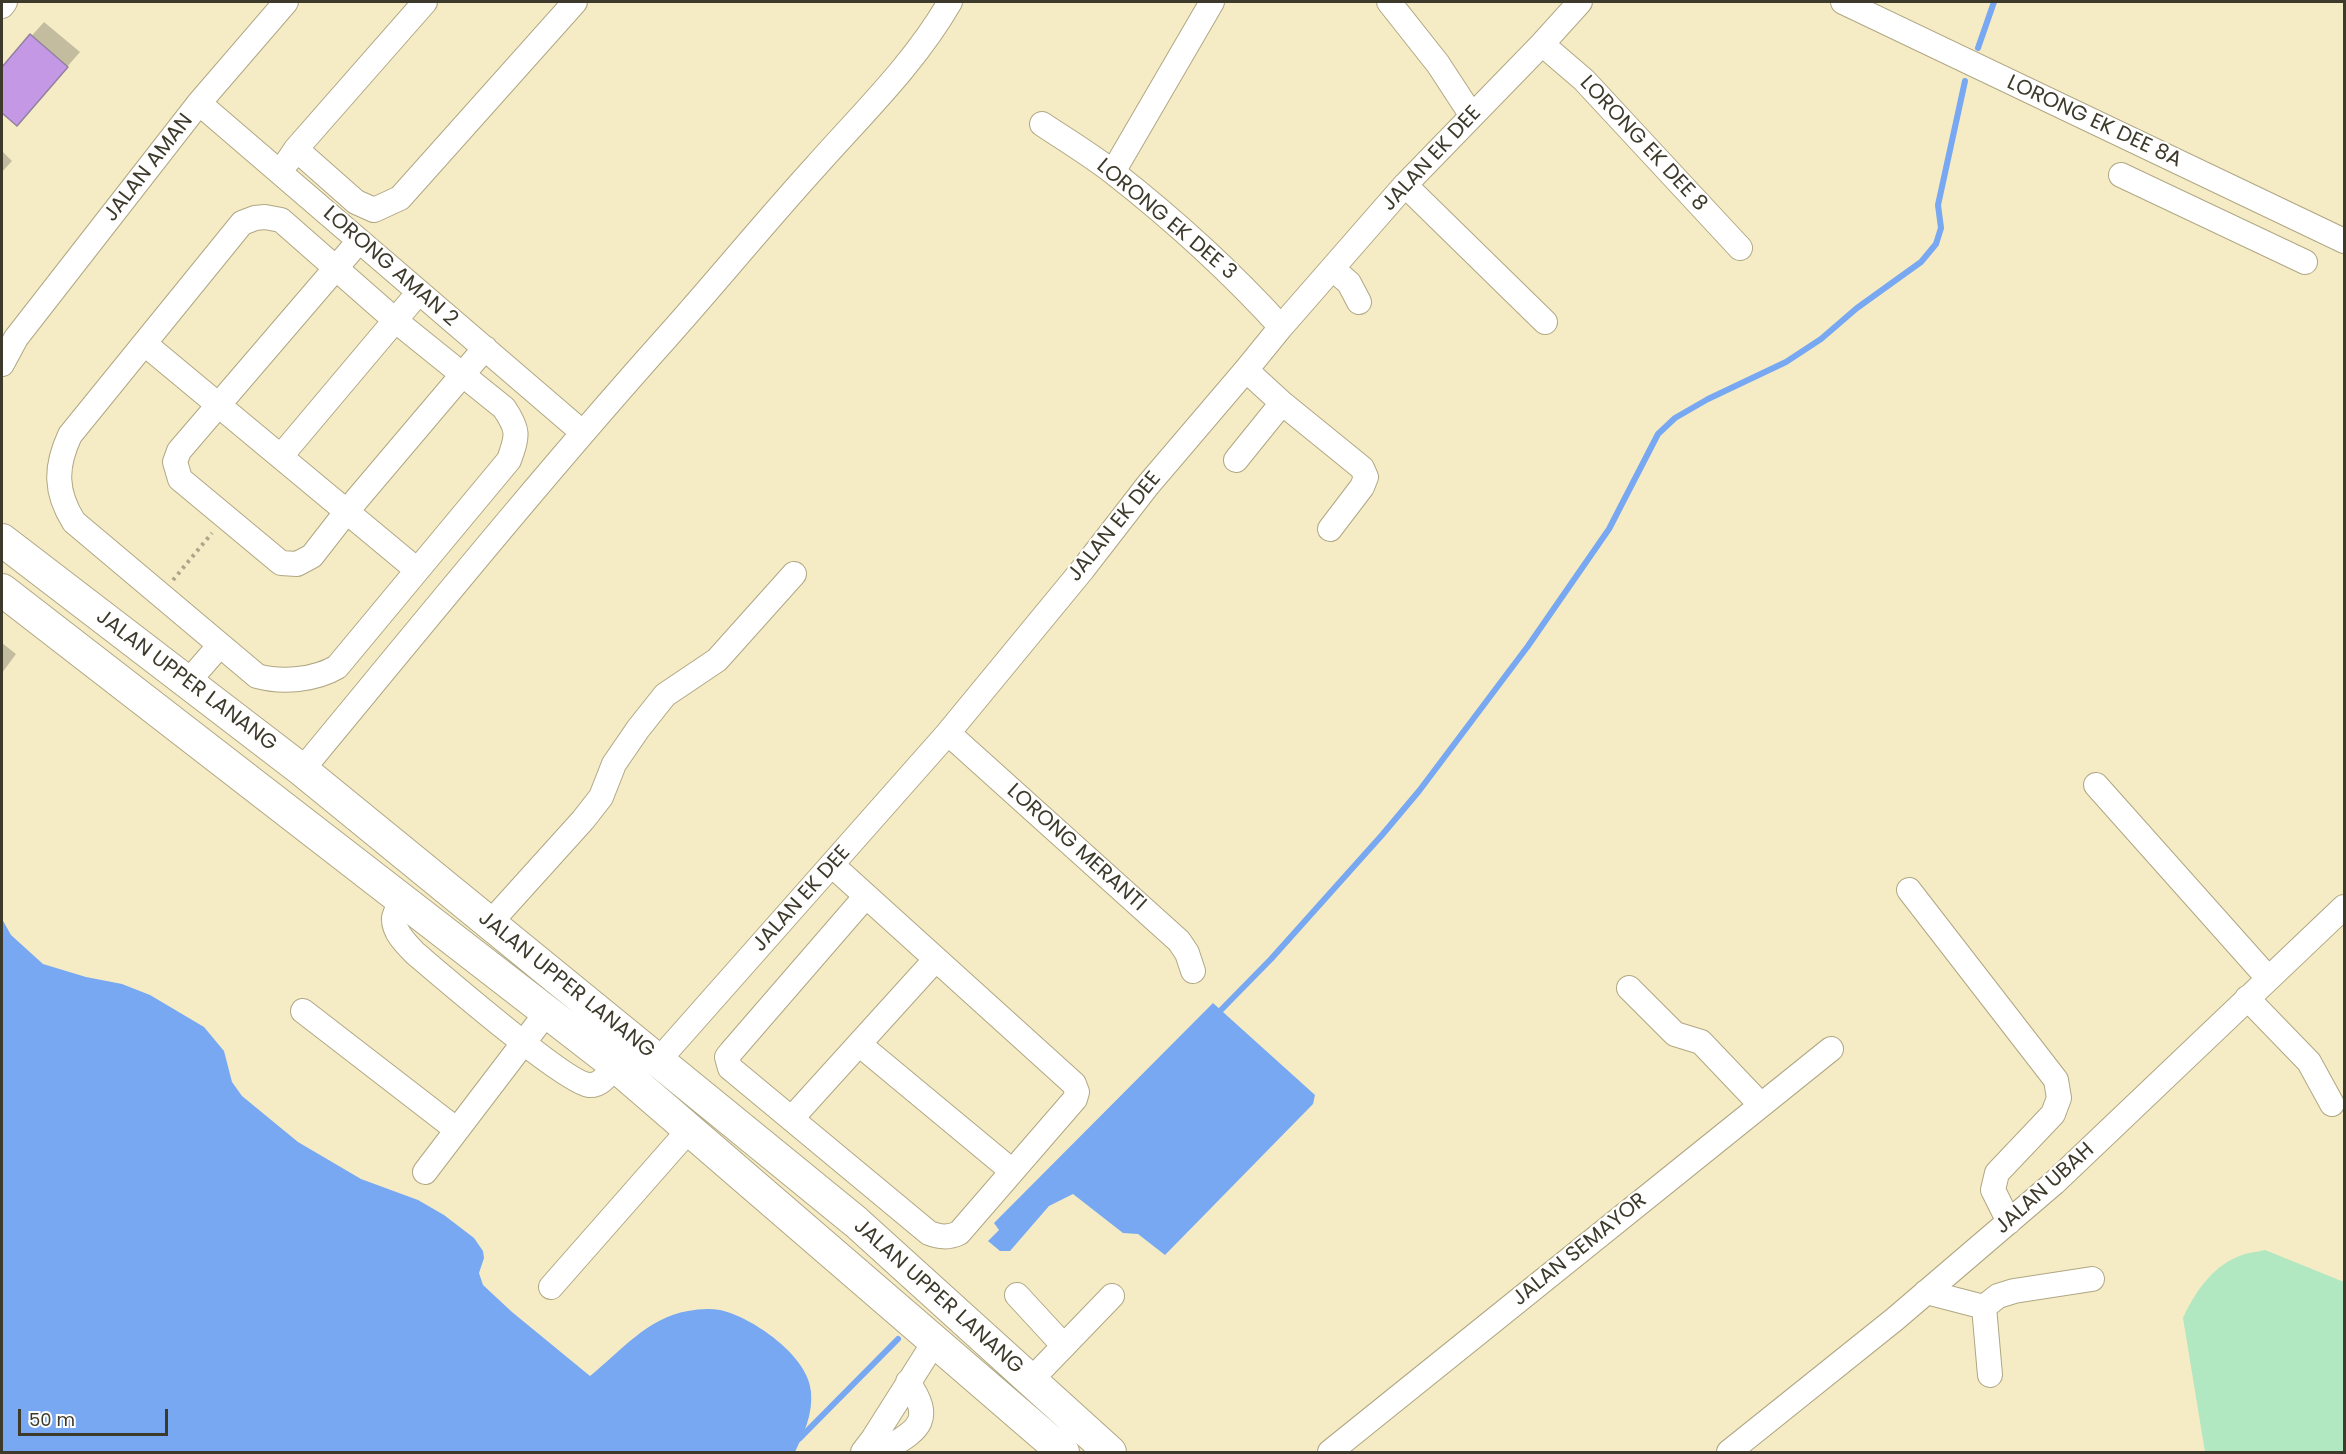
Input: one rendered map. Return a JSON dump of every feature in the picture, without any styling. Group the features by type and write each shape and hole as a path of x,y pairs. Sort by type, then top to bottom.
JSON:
{"main road":[{"name":"JALAN UPPER LANANG","path":"2,540 302,770 856,1222 1110,1452"},
{"name":"JALAN UPPER LANANG","path":"2,590 614,1066 1063,1452"}],"street":[{"path":"2,6 5,2"},
{"name":"JALAN AMAN","path":"2,364 9,342 199,103 286,2"},
{"path":"280,173 296,149 425,2"},
{"path":"296,149 356,202 374,210 400,198 575,2"},
{"path":"302,770 582,432 736,259 815,166 895,81 934,30 950,2"},
{"path":"1113,172 1212,2"},
{"path":"1389,2 1438,64 1472,116"},
{"name":"JALAN EK DEE","path":"658,1061 948,733 1083,569 1148,485 1281,327 1405,185 1580,2"},
{"name":"LORONG EK DEE 8A","path":"1843,2 2344,241"},
{"name":"LORONG EK DEE 8","path":"1542,44 1584,80 1740,248"},
{"name":"LORONG AMAN 2","path":"199,103 582,432"},
{"name":"LORONG EK DEE 3","path":"1042,124 1113,172 1211,255 1245,287 1281,327"},
{"path":"2146,187 2160,154"},
{"path":"2121,175 2305,262"},
{"path":"1405,185 1545,322"},
{"path":"255,218 281,220 396,321 504,408 515,424 516,439 509,460 337,667 324,675 274,681 257,676 74,522 64,506 59,484 60,456 70,435 242,224 255,218"},
{"path":"2282,251 2295,218"},
{"path":"359,241 179,451 174,462 180,479 225,518 281,563 297,564 312,556 347,511 485,348"},
{"path":"1333,269 1349,283 1359,302"},
{"path":"281,456 419,292"},
{"path":"145,344 417,570"},
{"path":"1246,370 1282,403 1362,468 1366,477 1362,487 1330,529"},
{"path":"1236,460 1282,403"},
{"path":"490,923 601,797 614,764 665,695 717,660 794,574"},
{"path":"187,683 220,645"},
{"name":"LORONG MERANTI","path":"948,733 1179,941 1187,953 1193,971"},
{"path":"2096,785 2268,978"},
{"path":"832,865 936,959 1076,1088 1075,1099 958,1233 943,1238 929,1233 730,1068 727,1057 866,896"},
{"path":"1909,890 2056,1080 2059,1098 2053,1114 1997,1173 1993,1190 2009,1222"},
{"path":"402,900 394,917 397,930 404,942 524,1042 579,1083 597,1084 614,1066"},
{"name":"JALAN UBAH","path":"1729,1452 1926,1292 2055,1183 2344,907"},
{"path":"792,1118 936,959"},
{"path":"1629,988 1675,1034 1701,1042 1761,1105"},
{"path":"2247,998 2309,1062 2332,1104"},
{"path":"303,1011 457,1130"},
{"path":"425,1172 547,1012"},
{"path":"859,1044 1012,1171"},
{"name":"JALAN SEMAYOR","path":"1330,1452 1831,1049"},
{"path":"551,1287 690,1130"},
{"path":"856,1222 880,1193"},
{"path":"1984,1307 1998,1296 2014,1291 2092,1279"},
{"path":"1926,1292 1984,1307"},
{"path":"1017,1295 1064,1346"},
{"path":"1030,1381 1112,1296"},
{"path":"1984,1307 1990,1375"},
{"path":"874,1449 908,1382 935,1341"}],"path":[{"path":"161,595 225,518"}],"green space":[{"path":"2265,1250 2344,1282 2344,1452 2205,1452 2183,1318 2198,1291 2219,1268 2240,1256"}],"water":[{"path":"2,919 11,935 43,964 86,977 122,984 150,995 204,1027 224,1051 232,1082 242,1096 298,1142 361,1179 418,1200 444,1215 474,1238 483,1251 484,1258 479,1273 483,1285 590,1376 647,1328 673,1315 688,1311 712,1309 733,1314 777,1340 800,1365 808,1378 811,1392 809,1416 795,1452 2,1452"},
{"path":"1213,1003 1315,1095 1313,1104 1165,1255 1138,1234 1123,1233 1073,1194 1049,1206 1010,1251 1000,1251 988,1241 999,1230 994,1223"}],"building":[{"path":"30,34 68,67 17,126 2,113 2,67"}],"waterway":[{"path":"1978,48 1994,2"},
{"path":"1221,1010 1271,959 1419,791 1528,646 1609,529 1658,434 1675,418 1708,399 1786,362 1821,339 1857,308 1921,262 1936,244 1941,228 1938,205 1965,81"},
{"path":"799,1439 898,1339"}]}
